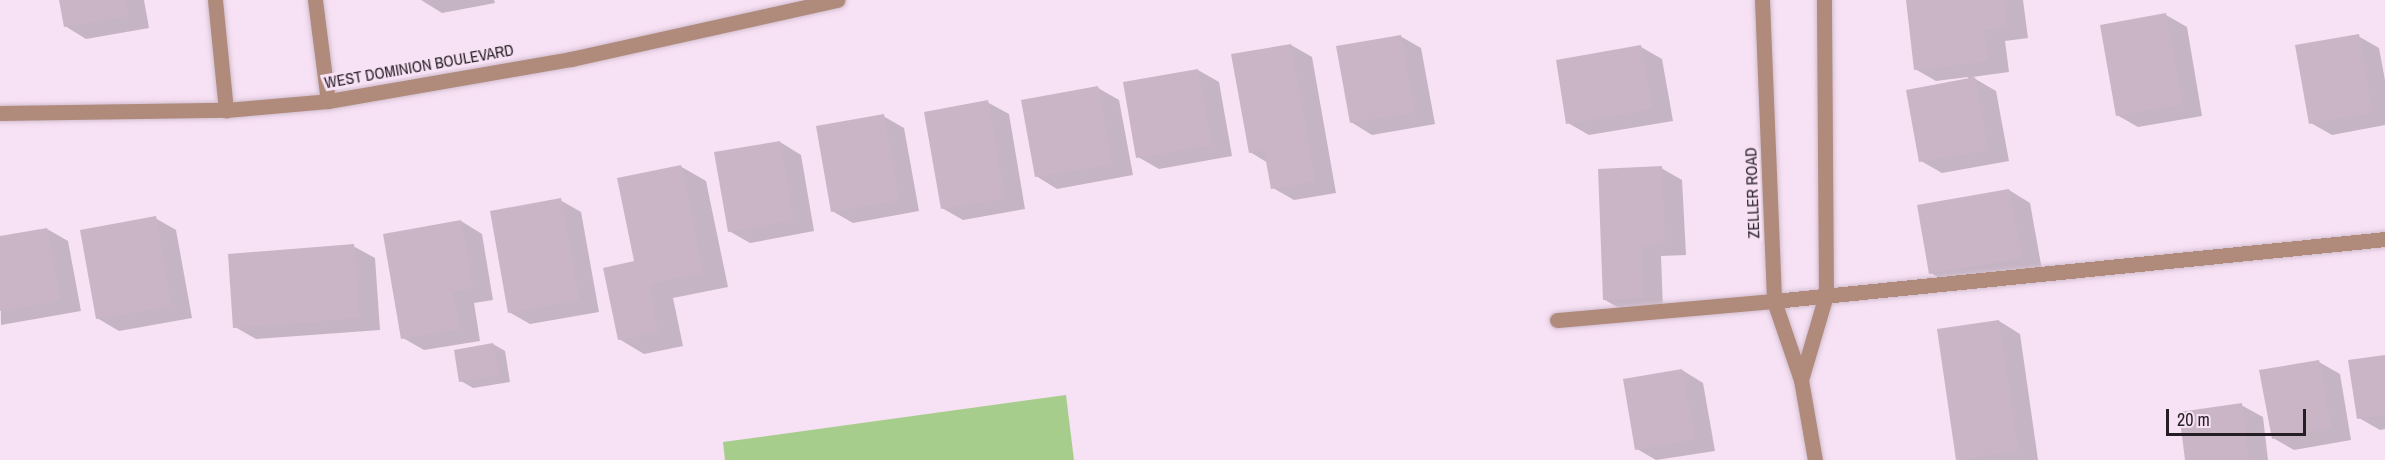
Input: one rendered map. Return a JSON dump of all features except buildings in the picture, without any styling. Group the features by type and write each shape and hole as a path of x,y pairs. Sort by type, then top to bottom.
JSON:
{"street":[{"path":"215,0 226,110"},
{"path":"315,0 328,101"},
{"name":"WEST DOMINION BOULEVARD","path":"0,113 226,110 328,101 571,59 837,0"},
{"name":"ZELLER ROAD","path":"1762,0 1774,301 1801,380 1815,460"},
{"name":"ZELLER ROAD","path":"1801,380 1826,295 1824,0"},
{"path":"1557,320 1774,301 2385,239"}],"green space":[{"path":"1066,395 1074,460 725,460 723,442"}]}
